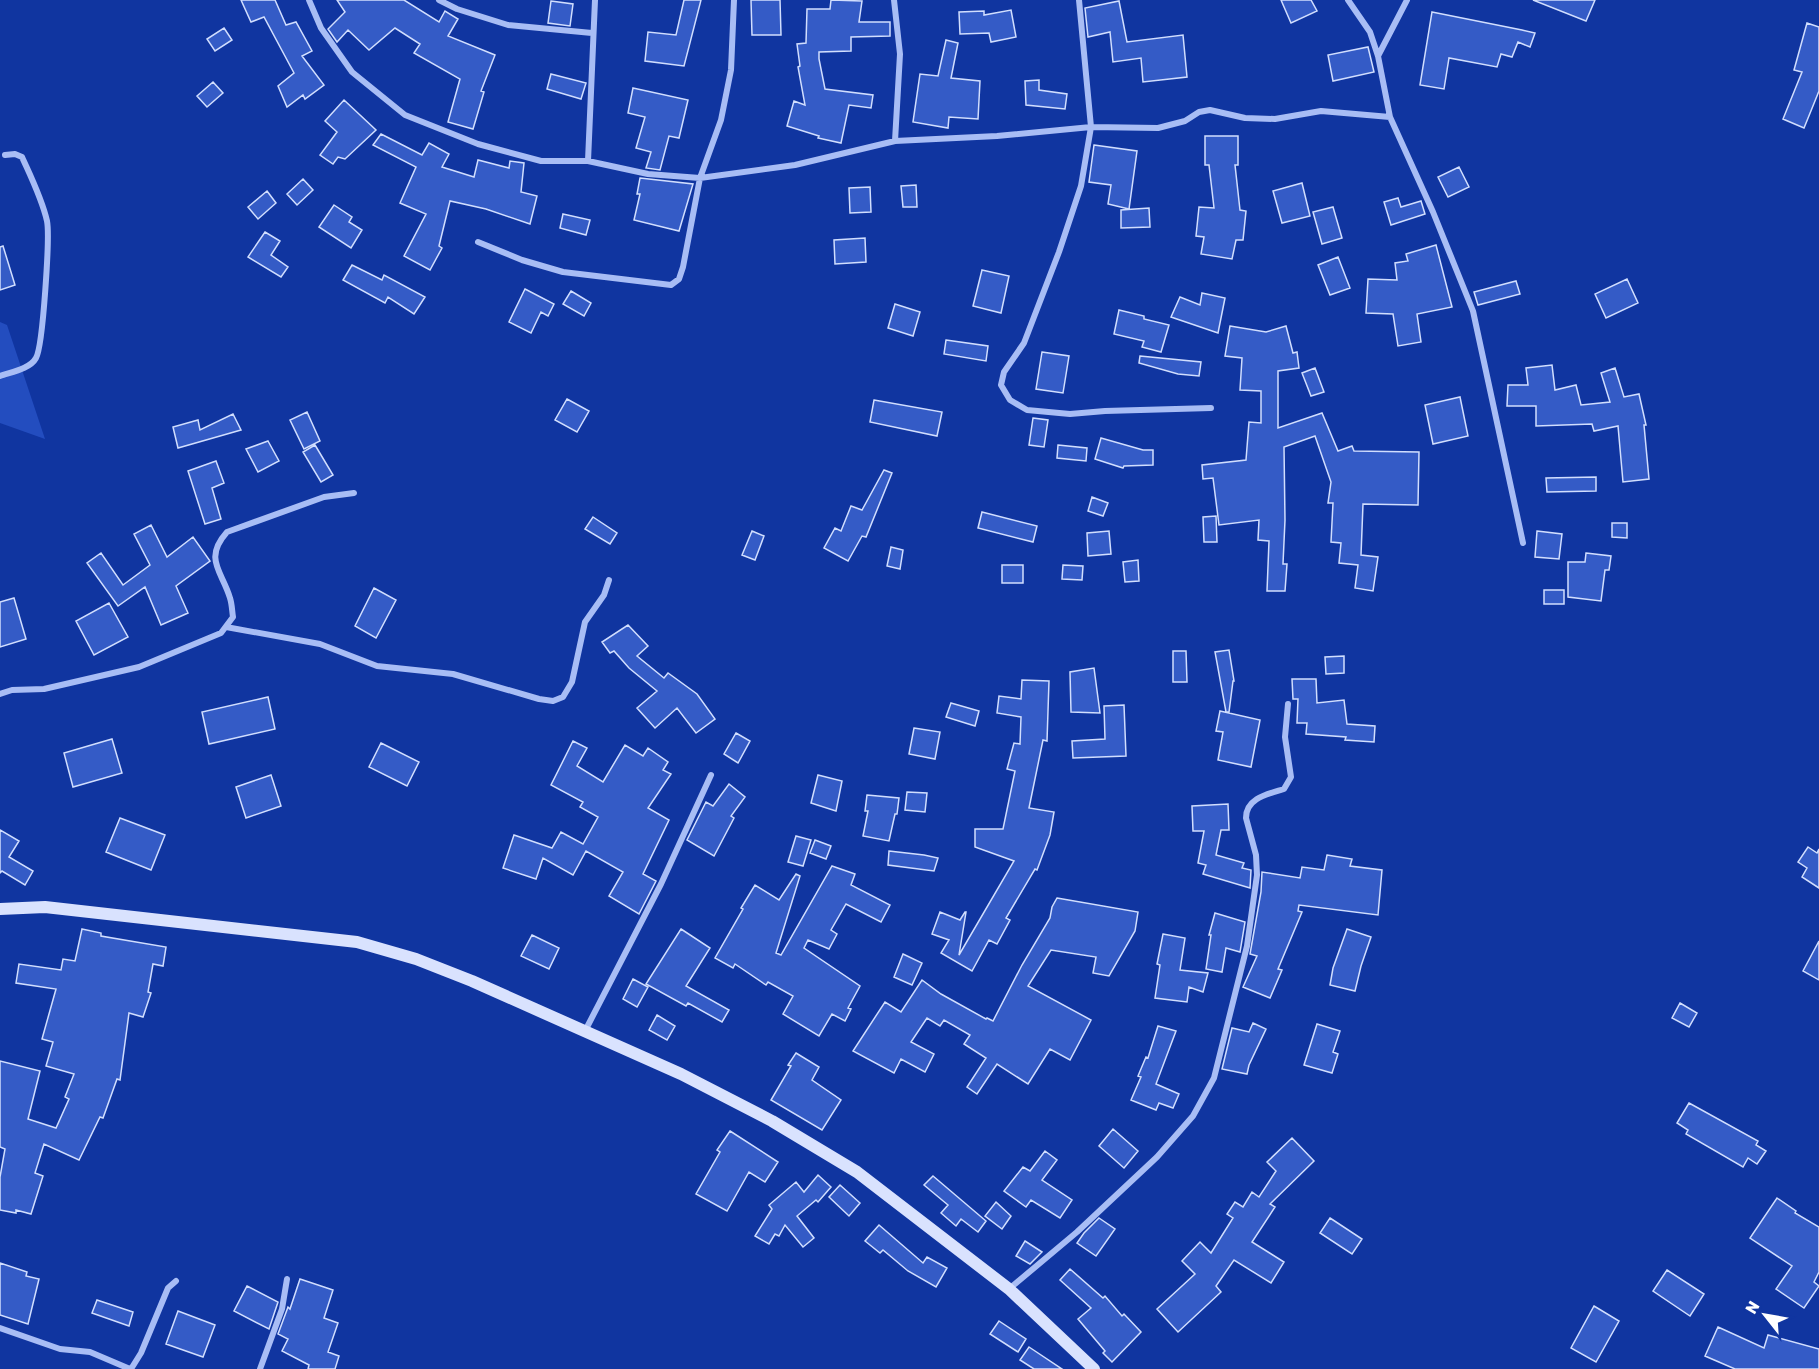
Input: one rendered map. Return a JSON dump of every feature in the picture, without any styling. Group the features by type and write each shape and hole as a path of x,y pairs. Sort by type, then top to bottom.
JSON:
{"street":[{"path":"309,0 321,27 352,72 405,115 478,144 541,161 588,161 648,174 700,178 795,165 895,141 997,136 1091,127 1158,128 1185,121 1199,112 1210,110 1245,118 1275,119 1321,111 1390,117"},
{"path":"439,0 457,9 508,25 592,33"},
{"path":"588,161 595,0"},
{"path":"478,242 522,260 563,272 671,285 679,279 700,178 721,120 731,70 734,0"},
{"path":"894,0 900,54 895,141"},
{"path":"1079,0 1091,127 1081,186 1024,344 1004,372 1001,385 1010,400 1027,410 1070,414 1211,408"},
{"path":"1348,0 1370,32 1378,56 1390,117 1433,212 1473,311 1523,543"},
{"path":"1378,56 1407,0"},
{"path":"0,376 32,364 38,357 42,333 47,242 47,223 22,157 15,154 5,155"},
{"path":"0,694 12,690 44,689 139,667 220,633 232,617 230,598 215,565 219,541 227,532 324,497 354,493"},
{"path":"226,627 320,644 376,666 453,674 553,701 564,698 572,682 585,622 604,595 609,580"},
{"path":"1009,1289 1077,1233 1157,1157 1193,1116 1214,1078 1247,946 1257,875 1256,855 1246,812 1248,805 1261,796 1284,789 1291,777 1285,737 1288,704"},
{"path":"585,1031 661,884 711,775"},
{"path":"0,909 56,908 357,942 416,959 449,972 681,1074 772,1121 857,1172 1009,1289 1094,1369"},
{"path":"260,1369 282,1309 287,1279"},
{"path":"0,1328 60,1349 90,1352 130,1369 141,1353 168,1288 176,1281"}],"shaded area":[{"path":"0,322 7,325 45,439 0,423"}],"building":[{"path":"241,0 275,0 286,25 296,22 312,51 302,56 324,85 305,99 303,95 287,107 278,86 294,73 264,17 251,22"},
{"path":"337,0 404,0 439,22 445,11 458,19 448,36 495,55 481,91 484,92 473,129 448,122 460,79 414,53 420,44 395,28 369,50 348,30 337,42 328,29 345,12"},
{"path":"684,0 701,0 684,66 645,61 648,32 676,35"},
{"path":"751,0 780,0 781,35 752,35"},
{"path":"831,0 862,1 859,22 890,22 890,36 851,37 851,51 819,52 825,89 873,95 871,108 849,105 841,143 818,138 819,136 787,126 794,101 805,105 798,67 800,66 797,44 806,43 807,9 830,9"},
{"path":"1281,0 1311,0 1317,11 1291,23"},
{"path":"1533,0 1595,0 1586,21"},
{"path":"551,1 573,4 570,26 548,23"},
{"path":"1119,1 1127,42 1183,35 1187,77 1143,82 1141,58 1113,62 1110,32 1088,37 1085,8"},
{"path":"1011,10 1016,37 991,42 989,33 960,34 959,12 984,11 984,15"},
{"path":"1432,12 1535,33 1530,47 1518,42 1512,57 1501,54 1497,67 1449,58 1444,89 1420,85"},
{"path":"1807,23 1819,27 1819,91 1804,128 1783,119 1802,72 1794,70"},
{"path":"224,28 232,40 215,51 207,39"},
{"path":"946,40 958,43 951,78 980,81 978,119 949,117 948,128 913,122 920,74 938,76"},
{"path":"1368,47 1374,72 1333,81 1328,55"},
{"path":"551,74 586,83 581,99 547,89"},
{"path":"1039,80 1039,90 1067,94 1065,109 1026,105 1025,81"},
{"path":"213,82 223,93 207,107 197,96"},
{"path":"633,88 688,100 679,138 669,136 660,170 646,168 651,152 636,148 645,117 628,113"},
{"path":"344,100 376,130 345,159 338,157 333,164 320,155 337,132 325,121"},
{"path":"381,134 422,155 429,143 449,154 442,167 474,177 478,160 509,168 510,161 524,163 521,192 537,196 530,224 486,209 450,201 439,246 442,248 430,270 404,256 426,214 400,203 416,167 373,145"},
{"path":"1205,136 1238,136 1238,165 1235,165 1240,210 1246,211 1243,240 1236,240 1232,259 1201,254 1204,237 1196,236 1199,207 1214,208 1209,165 1205,165"},
{"path":"1094,145 1137,151 1129,209 1108,204 1111,185 1089,182"},
{"path":"1459,167 1469,187 1448,197 1438,177"},
{"path":"640,178 693,184 679,231 634,220 640,194 637,194"},
{"path":"303,179 313,190 297,205 287,194"},
{"path":"1302,183 1310,216 1282,223 1273,191"},
{"path":"916,185 917,207 903,207 901,186"},
{"path":"870,187 871,212 850,213 849,188"},
{"path":"267,191 276,203 258,219 248,207"},
{"path":"1398,198 1401,207 1421,201 1425,214 1391,225 1384,202"},
{"path":"334,205 352,217 349,222 362,230 351,248 319,227"},
{"path":"1333,207 1342,238 1322,244 1313,212"},
{"path":"1149,208 1150,227 1121,228 1121,210"},
{"path":"563,214 590,220 586,235 560,228"},
{"path":"265,232 280,241 271,255 288,267 281,277 248,257"},
{"path":"865,238 866,262 835,264 834,240"},
{"path":"1436,245 1452,307 1417,314 1421,342 1398,346 1393,314 1366,313 1368,279 1397,280 1395,263 1408,261 1406,254"},
{"path":"3,246 15,285 0,290 0,247"},
{"path":"1338,257 1350,288 1330,295 1318,265"},
{"path":"352,265 382,280 384,275 425,297 414,314 388,297 385,303 343,280"},
{"path":"982,270 1009,276 1001,313 973,306"},
{"path":"1627,279 1638,303 1606,318 1595,294"},
{"path":"1516,281 1520,294 1478,305 1474,292"},
{"path":"525,289 554,304 548,316 541,312 531,333 509,322"},
{"path":"571,291 591,303 584,316 563,304"},
{"path":"1202,293 1225,298 1218,333 1171,317 1180,297 1200,305"},
{"path":"895,304 920,312 913,336 888,328"},
{"path":"1119,310 1169,325 1161,352 1142,347 1144,341 1114,334"},
{"path":"1230,326 1266,332 1286,326 1293,353 1297,352 1299,368 1278,371 1278,428 1322,413 1338,451 1352,446 1354,451 1419,452 1418,505 1363,504 1361,555 1378,557 1373,591 1355,588 1358,565 1339,563 1341,543 1331,542 1333,503 1328,503 1331,482 1315,436 1284,447 1283,564 1287,564 1285,591 1267,591 1269,541 1258,540 1259,520 1219,525 1213,478 1203,479 1202,465 1246,460 1249,422 1261,423 1261,391 1240,390 1242,358 1225,356"},
{"path":"946,340 988,346 986,361 944,354"},
{"path":"1042,352 1069,356 1063,393 1036,389"},
{"path":"1140,356 1201,362 1199,376 1178,374 1139,363"},
{"path":"1552,365 1555,390 1576,385 1581,405 1610,402 1601,373 1615,368 1624,397 1639,394 1646,425 1644,425 1649,479 1623,482 1618,426 1594,431 1592,424 1536,426 1536,406 1507,406 1508,385 1528,385 1526,368"},
{"path":"1315,368 1324,392 1311,396 1302,373"},
{"path":"1460,397 1468,436 1433,444 1425,405"},
{"path":"567,399 589,411 577,432 555,420"},
{"path":"874,400 942,412 937,436 870,422"},
{"path":"307,412 320,441 304,449 290,420"},
{"path":"233,414 241,430 178,448 173,427 198,420 200,430"},
{"path":"1033,418 1048,420 1044,447 1029,445"},
{"path":"1101,438 1143,450 1153,450 1153,465 1124,466 1123,468 1095,459"},
{"path":"268,441 279,461 258,472 246,449"},
{"path":"315,445 333,475 321,482 303,452"},
{"path":"1058,445 1087,448 1086,461 1057,458"},
{"path":"216,461 224,483 212,488 221,519 205,524 188,471"},
{"path":"884,470 892,473 866,537 862,536 848,561 824,548 835,528 841,531 851,506 862,510"},
{"path":"1596,477 1596,491 1547,492 1546,478"},
{"path":"1092,497 1108,503 1103,516 1088,511"},
{"path":"982,512 1037,526 1033,542 978,528"},
{"path":"1216,516 1217,542 1204,542 1203,517"},
{"path":"593,517 617,533 610,544 585,529"},
{"path":"1612,523 1627,523 1627,538 1612,537"},
{"path":"151,525 167,557 193,537 210,561 176,586 188,613 161,625 145,587 118,606 87,563 101,553 123,585 150,565 134,534"},
{"path":"752,531 764,536 755,560 742,555"},
{"path":"1109,531 1111,554 1088,556 1087,533"},
{"path":"1537,531 1562,534 1559,559 1535,557"},
{"path":"891,547 903,550 900,569 887,566"},
{"path":"1586,553 1611,556 1609,570 1605,570 1601,601 1568,597 1568,562 1585,562"},
{"path":"1138,560 1139,581 1125,582 1123,562"},
{"path":"1002,565 1023,565 1023,583 1002,583"},
{"path":"1063,565 1083,566 1082,580 1062,579"},
{"path":"374,588 396,600 376,638 355,626"},
{"path":"1544,590 1564,590 1564,604 1544,604"},
{"path":"14,598 26,639 0,647 0,602"},
{"path":"109,603 128,637 94,655 76,621"},
{"path":"628,625 648,646 637,656 664,678 668,673 697,694 715,719 696,733 677,708 655,728 637,708 657,691 629,668 614,651 610,653 602,642"},
{"path":"1229,650 1234,681 1229,712 1226,712 1215,652"},
{"path":"1173,651 1186,651 1187,682 1173,682"},
{"path":"1344,656 1344,673 1326,674 1325,657"},
{"path":"1094,668 1100,713 1071,712 1070,672"},
{"path":"1292,679 1316,679 1317,703 1344,700 1347,724 1375,726 1374,742 1306,734 1307,723 1297,723 1298,699 1293,699"},
{"path":"1022,680 1049,681 1047,741 1043,740 1029,808 1054,812 1050,835 1037,870 1035,869 1006,918 1010,920 997,944 989,940 972,971 941,953 949,940 932,934 940,912 960,920 966,912 959,955 1014,861 975,847 975,829 1003,829 1015,771 1007,769 1014,743 1020,744 1021,717 997,713 999,696 1021,699"},
{"path":"268,697 275,729 209,744 202,712"},
{"path":"951,703 979,711 975,726 946,717"},
{"path":"1124,705 1126,756 1073,758 1072,741 1105,739 1104,706"},
{"path":"1220,711 1260,720 1251,767 1218,760 1223,732 1216,731"},
{"path":"914,728 940,732 935,759 909,754"},
{"path":"736,733 750,741 738,763 724,754"},
{"path":"112,739 122,773 73,787 64,753"},
{"path":"573,741 587,748 577,766 603,782 625,745 643,756 648,748 668,762 663,770 671,774 648,808 669,820 643,874 656,881 639,914 609,896 623,872 586,851 573,875 543,858 536,879 503,868 514,835 552,848 561,832 583,844 598,817 580,807 583,802 551,785"},
{"path":"381,743 419,762 407,786 369,767"},
{"path":"271,775 281,806 246,818 236,787"},
{"path":"818,775 842,781 836,811 811,803"},
{"path":"729,784 745,797 731,816 734,818 714,856 687,840 706,802 713,806"},
{"path":"907,792 927,793 925,812 905,810"},
{"path":"867,795 899,798 889,841 863,836 868,811 865,811"},
{"path":"1228,804 1229,830 1221,830 1216,855 1244,863 1242,868 1251,870 1250,888 1203,874 1206,865 1198,863 1204,831 1193,831 1192,806"},
{"path":"120,818 165,835 151,870 106,852"},
{"path":"0,830 19,841 9,857 33,871 25,885 2,871 0,873"},
{"path":"796,836 811,840 803,866 788,862"},
{"path":"815,840 831,846 826,859 810,853"},
{"path":"1808,847 1817,853 1819,849 1819,888 1802,877 1807,868 1798,862"},
{"path":"889,851 938,858 934,871 888,865"},
{"path":"1327,855 1352,859 1350,866 1382,870 1378,915 1299,905 1298,911 1302,912 1278,969 1282,970 1270,998 1243,987 1257,956 1250,954 1261,892 1262,872 1300,878 1302,867 1324,870"},
{"path":"832,866 855,874 851,885 890,905 881,922 846,904 831,930 837,934 829,949 808,940 804,948 860,986 848,1008 851,1009 845,1021 832,1014 819,1036 783,1014 793,996 768,982 766,985 735,964 733,968 715,958 755,885 779,900 796,874 800,876 776,953 781,955"},
{"path":"1057,898 1138,912 1135,931 1109,976 1093,973 1096,957 1051,950 1028,986 1091,1020 1070,1060 1050,1049 1028,1084 997,1064 977,1094 967,1087 986,1058 964,1044 970,1035 944,1020 940,1026 927,1018 911,1042 934,1054 925,1072 901,1059 894,1073 853,1051 885,1002 901,1012 922,980 941,994 993,1021 1050,918"},
{"path":"1215,913 1245,922 1240,952 1226,948 1222,972 1206,969 1211,935 1209,935"},
{"path":"82,929 101,933 101,936 166,947 163,966 153,964 148,992 151,993 143,1017 129,1013 120,1080 117,1079 103,1118 100,1117 79,1160 44,1144 35,1173 43,1176 31,1214 16,1210 16,1213 0,1210 0,1177 5,1149 0,1147 0,1061 40,1071 28,1119 56,1128 69,1099 65,1097 74,1074 46,1066 53,1042 42,1039 56,989 16,983 19,964 61,970 63,959 75,961"},
{"path":"681,929 710,948 686,986 729,1010 722,1022 646,984"},
{"path":"1347,929 1371,937 1355,991 1330,985 1333,968"},
{"path":"1163,934 1185,938 1180,970 1208,973 1203,992 1189,987 1187,1002 1155,998 1160,965 1157,964"},
{"path":"532,935 559,948 549,969 521,956"},
{"path":"1819,941 1819,980 1803,971"},
{"path":"903,954 922,963 912,985 894,977"},
{"path":"633,979 648,987 637,1007 623,999"},
{"path":"1680,1003 1697,1013 1689,1027 1672,1018"},
{"path":"657,1015 675,1026 667,1040 649,1030"},
{"path":"1253,1023 1266,1029 1247,1074 1222,1069 1232,1028 1249,1032"},
{"path":"1317,1024 1340,1031 1333,1052 1338,1054 1332,1073 1304,1065"},
{"path":"1158,1026 1176,1031 1156,1084 1179,1094 1173,1108 1159,1103 1156,1110 1131,1100"},
{"path":"796,1053 819,1067 812,1080 841,1100 822,1130 771,1100"},
{"path":"1689,1103 1758,1141 1756,1145 1766,1151 1757,1164 1748,1158 1743,1167 1686,1134 1688,1130 1677,1123"},
{"path":"1113,1129 1138,1151 1124,1168 1099,1146"},
{"path":"730,1131 778,1162 765,1182 749,1172 727,1211 696,1194 720,1152 717,1150"},
{"path":"1292,1138 1314,1161 1270,1204 1275,1207 1252,1242 1284,1262 1271,1283 1234,1260 1216,1286 1221,1292 1178,1332 1157,1309 1195,1274 1182,1261 1200,1242 1211,1253 1233,1218 1227,1214 1235,1202 1243,1207 1252,1192 1259,1197 1276,1171 1267,1162"},
{"path":"1045,1151 1057,1160 1042,1180 1072,1200 1060,1218 1031,1200 1026,1207 1004,1191 1023,1167 1030,1171"},
{"path":"818,1175 831,1187 818,1202 816,1200 797,1216 814,1238 803,1247 785,1225 779,1236 775,1234 769,1244 755,1236 772,1209 769,1205 796,1182 804,1192"},
{"path":"933,1176 986,1221 978,1232 961,1219 956,1226 941,1213 948,1205 924,1185"},
{"path":"840,1185 860,1203 849,1216 829,1197"},
{"path":"1777,1198 1796,1211 1795,1213 1819,1227 1819,1272 1814,1282 1819,1286 1804,1308 1776,1289 1792,1266 1750,1238"},
{"path":"996,1202 1011,1216 1002,1229 985,1216"},
{"path":"1099,1218 1115,1229 1096,1256 1077,1243"},
{"path":"1330,1218 1362,1239 1352,1254 1320,1233"},
{"path":"879,1225 923,1263 927,1257 947,1268 936,1287 908,1271 883,1250 880,1253 865,1241"},
{"path":"1025,1241 1042,1252 1030,1264 1016,1256"},
{"path":"0,1263 27,1272 26,1276 39,1279 28,1324 0,1315"},
{"path":"1070,1269 1103,1298 1105,1296 1122,1316 1124,1314 1141,1332 1112,1362 1078,1319 1091,1308 1060,1280"},
{"path":"1667,1270 1704,1294 1690,1316 1653,1291"},
{"path":"300,1279 333,1290 324,1318 338,1323 328,1352 339,1356 335,1369 308,1369 309,1365 282,1351 288,1339 278,1334 288,1307 290,1309"},
{"path":"247,1286 278,1302 269,1329 234,1311"},
{"path":"97,1300 133,1312 129,1326 92,1313"},
{"path":"1594,1306 1619,1321 1596,1362 1571,1348"},
{"path":"178,1311 215,1325 203,1357 166,1344"},
{"path":"999,1321 1026,1339 1018,1352 990,1334"},
{"path":"1718,1327 1764,1348 1768,1335 1819,1349 1819,1369 1735,1369 1705,1356"},
{"path":"1029,1347 1062,1369 1034,1369 1020,1360"}]}
